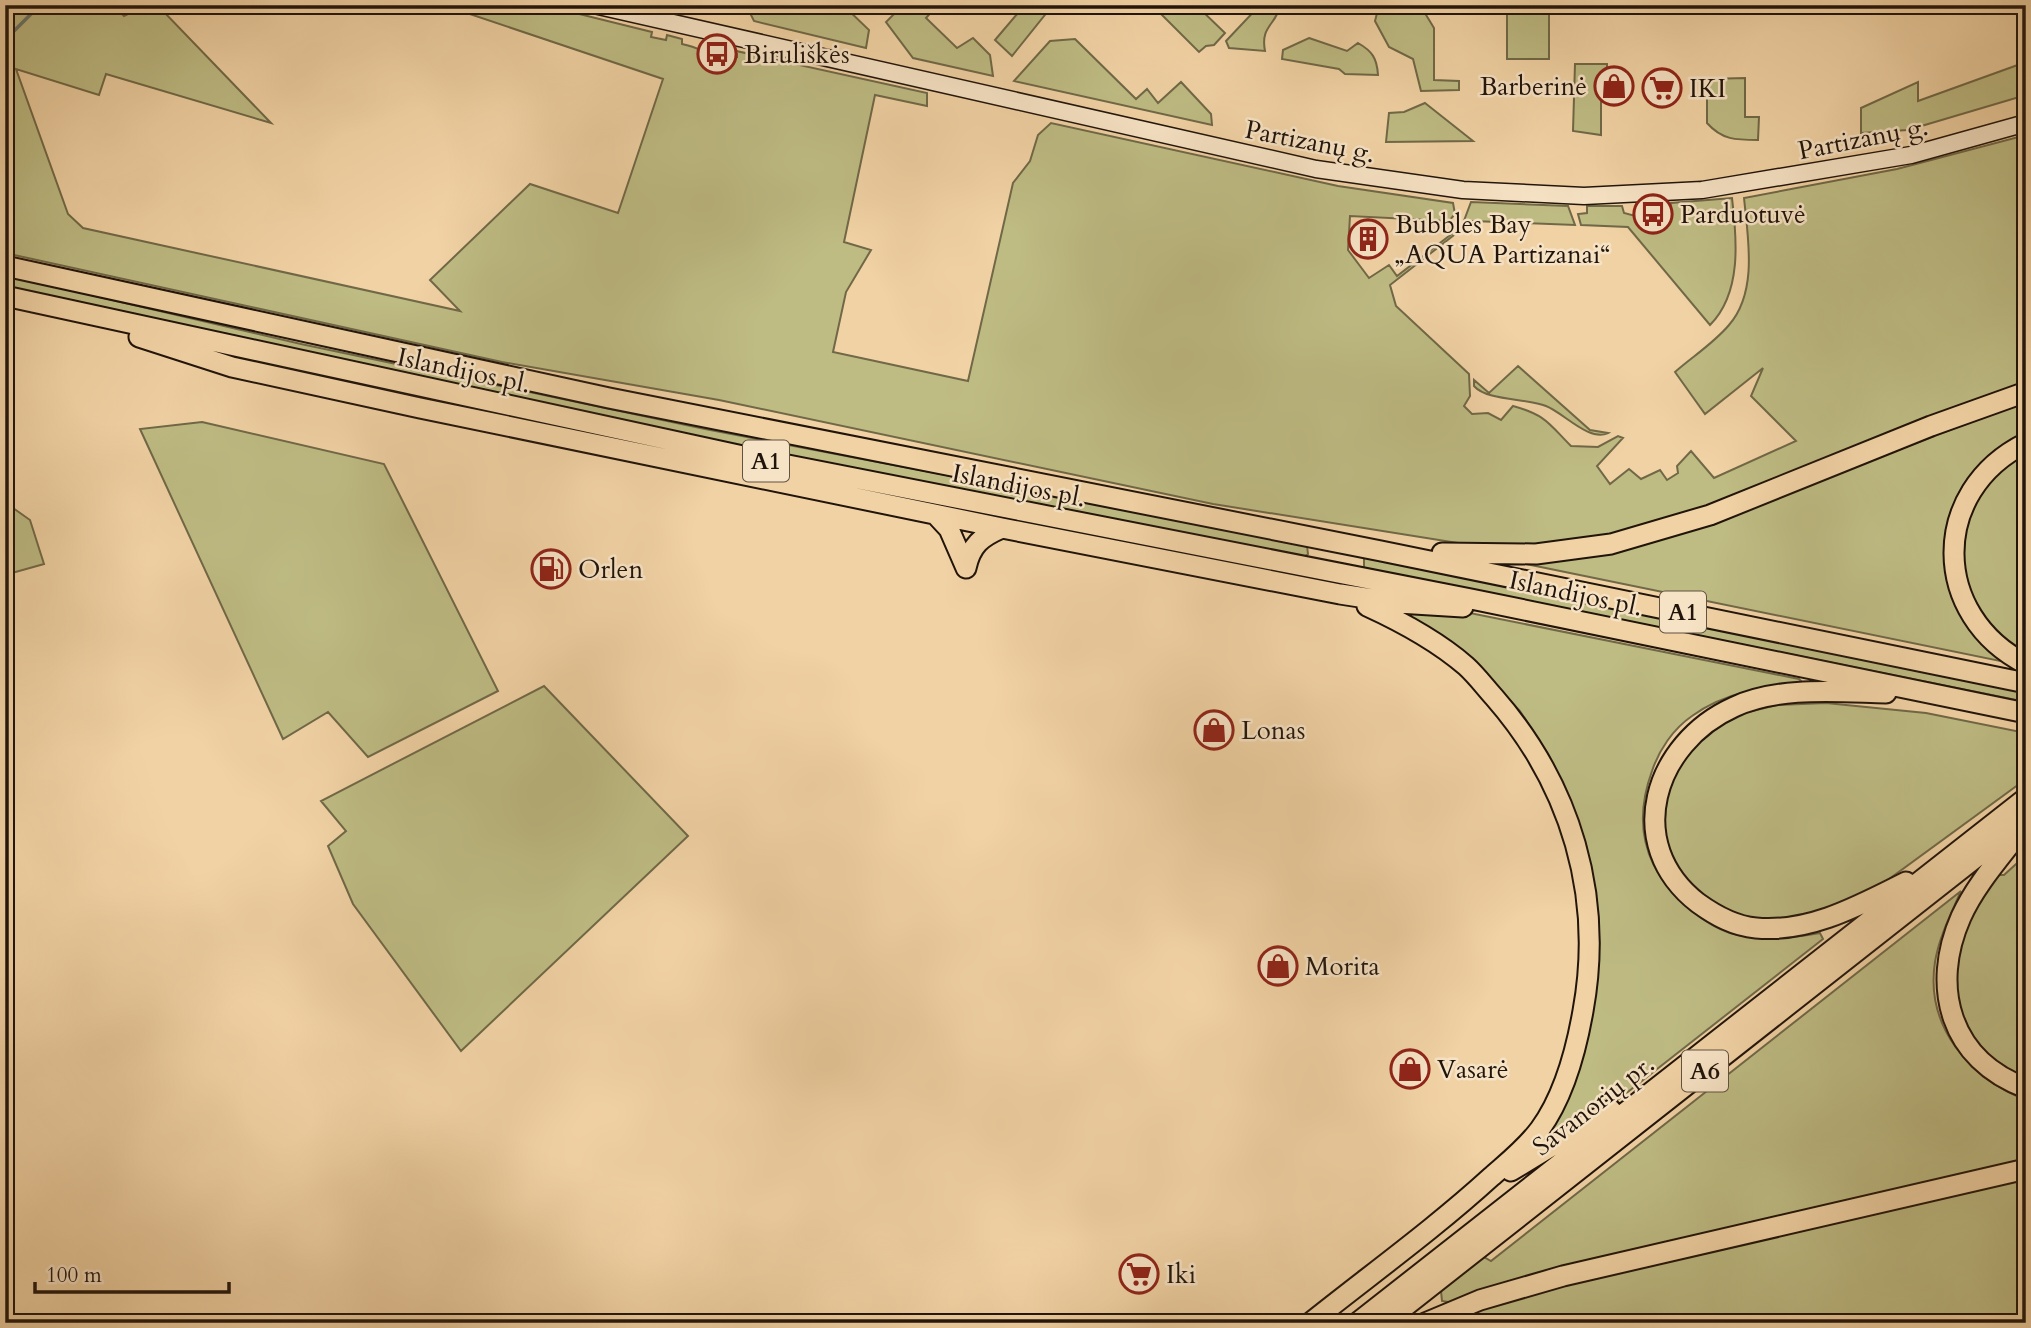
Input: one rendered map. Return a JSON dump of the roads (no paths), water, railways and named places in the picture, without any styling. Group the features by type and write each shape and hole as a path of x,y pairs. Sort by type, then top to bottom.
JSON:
{"highway":[{"name":"Islandijos pl.","path":"5,266 622,401 1381,551 2026,683"},
{"name":"Islandijos pl.","path":"5,296 360,375 880,485 1530,611 2026,713"},
{"path":"26,301 232,367 936,515 1398,604 1530,611"},
{"path":"1381,551 1501,556 1611,544 1710,515 1931,426 2026,392"},
{"path":"2026,443 1998,460 1967,499 1956,527 1954,557 1956,579 1972,620 1986,637 2007,655 2026,664"},
{"path":"936,515 949,529 966,568 974,545 983,536 1002,528"},
{"path":"1310,1323 1471,1196 1519,1153 1541,1128 1561,1092 1579,1032 1591,969 1590,928 1584,877 1570,828 1553,785 1514,720 1468,667 1432,640 1340,594"},
{"path":"1933,694 1806,693 1768,697 1737,705 1711,718 1676,751 1660,789 1655,810 1656,833 1672,876 1682,890 1717,917 1756,928 1780,928 1843,913 1942,864"},
{"name":"Savanorių pr.","path":"1357,1323 2026,798"},
{"name":"Savanorių pr.","path":"1384,1323 2026,818"},
{"path":"2026,824 1961,918 1948,959 1947,991 1958,1030 1970,1048 1999,1075 2026,1088"},
{"path":"1471,1196 1688,1063"},
{"path":"1425,1323 1480,1300 1563,1276 2026,1169"}],"street":[{"name":"Partizanų g.","path":"594,5 1316,169 1463,190 1584,196 1698,191 1911,155 2026,123"}],"waterway":[{"path":"5,40 36,9"}],"place":[{"name":"Biruliškės","path":"717,54"},
{"name":"Barberinė","path":"1614,86"},
{"name":"IKI","path":"1662,88"},
{"name":"Parduotuvė","path":"1653,214"},
{"name":"Bubbles Bay „AQUA Partizanai“","path":"1368,239"},
{"name":"Orlen","path":"551,569"},
{"name":"Lonas","path":"1214,730"},
{"name":"Morita","path":"1278,966"},
{"name":"Vasarė","path":"1410,1069"},
{"name":"Iki","path":"1139,1274"}]}
